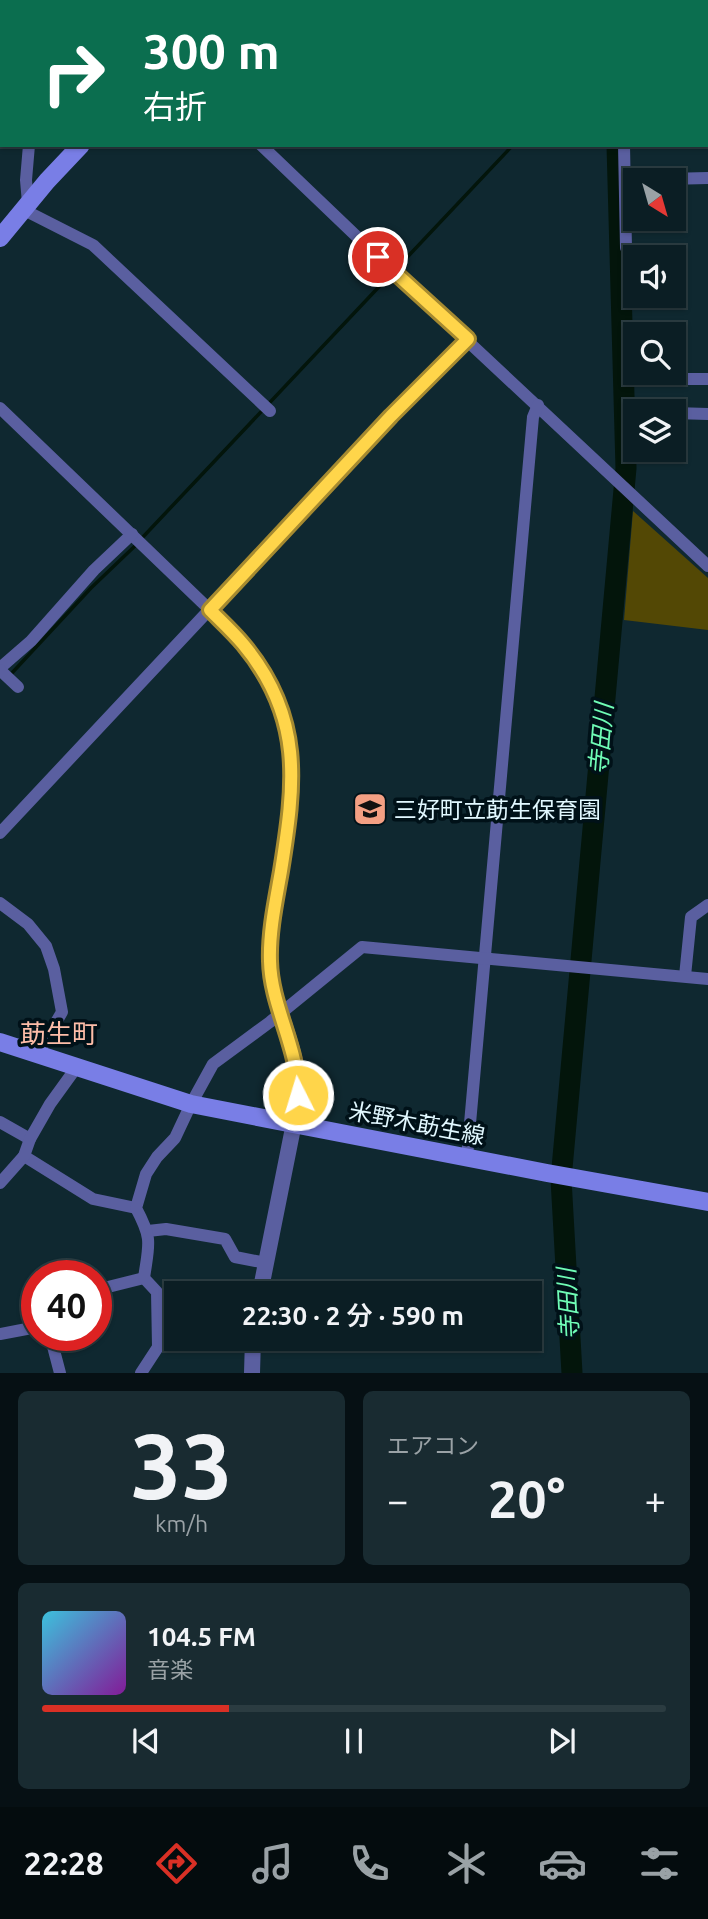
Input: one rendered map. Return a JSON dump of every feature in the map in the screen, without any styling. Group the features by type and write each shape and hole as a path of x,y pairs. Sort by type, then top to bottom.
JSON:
{"main road":[{"path":"0,238 79,147"},
{"name":"米野木莇生線","path":"0,1042 191,1104 708,1202"}],"street":[{"path":"29,147 26,205 30,213 93,245 270,411"},
{"path":"263,147 708,566"},
{"path":"624,147 625,168"},
{"path":"686,179 708,178"},
{"path":"0,834 391,416 468,339"},
{"path":"686,379 708,379"},
{"path":"467,1157 533,417 538,405"},
{"path":"0,408 244,645 274,691 284,718 293,766 291,808 270,945 271,978 297,1070 298,1095 262,1281"},
{"path":"686,413 708,414"},
{"path":"17,686 1,670 31,641 94,570 132,534"},
{"path":"0,903 28,924 46,946 54,969 62,1012 37,1055"},
{"path":"685,976 691,917 708,905"},
{"path":"144,1278 148,1231 135,1208 146,1174 175,1138 191,1104 218,1059 362,947 708,979"},
{"path":"0,1183 24,1156 30,1139 50,1104 76,1068"},
{"path":"0,1122 30,1139"},
{"path":"24,1156 93,1199 135,1208"},
{"path":"148,1231 166,1229 225,1239 235,1256 266,1263"},
{"path":"112,1286 144,1278"},
{"path":"141,1373 158,1347 159,1335 157,1292 144,1278"},
{"path":"0,1334 21,1330"},
{"path":"55,1351 61,1373"},
{"path":"252,1373 253,1351"}],"shaded area":[{"path":"633,511 708,578 708,630 624,620"}],"waterway":[{"path":"397,268 511,147"},
{"name":"寺田川","path":"572,1373 561,1179 626,468 617,147"},
{"path":"142,538 391,274"},
{"path":"11,674 91,588 137,544"}],"place":[{"name":"三好町立莇生保育園","path":"370,809"}],"district":[{"name":"莇生町","path":"59,1033"}],"route":[{"path":"298,1095 297,1070 279,1014 270,960 292,794 293,766 289,737 279,702 267,679 244,645 210,610 391,416 468,339 378,257"}]}
